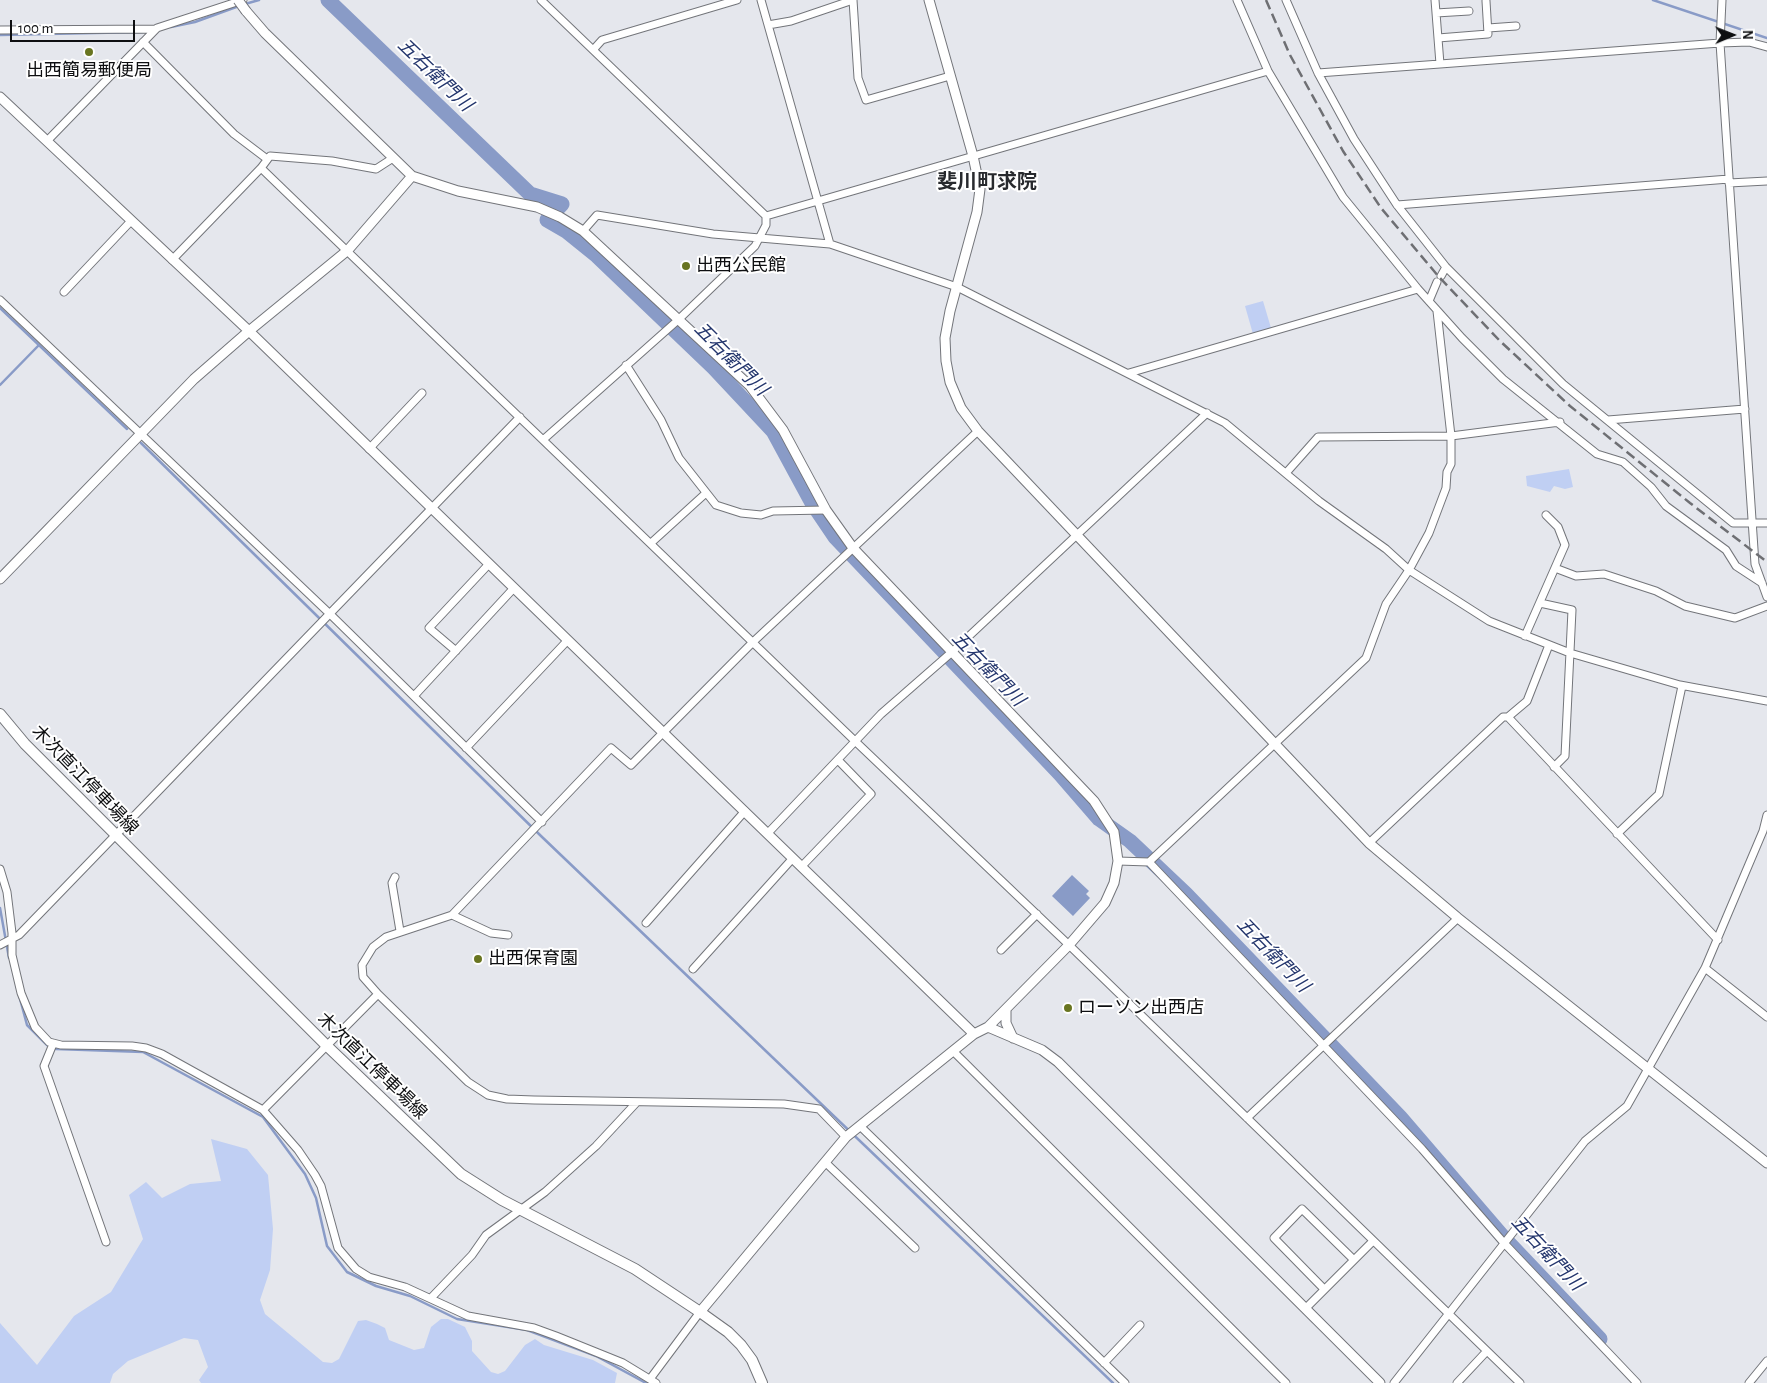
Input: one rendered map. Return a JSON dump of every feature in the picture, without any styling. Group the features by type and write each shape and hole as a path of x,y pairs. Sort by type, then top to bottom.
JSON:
{"main road":[{"name":"木次直江停車場線","path":"0,714 25,744 326,1045 462,1174 518,1210 635,1269 700,1312 728,1332 741,1345 752,1360 762,1383"}],"street":[{"path":"0,869 7,892 12,955 26,1010 35,1027 53,1044 146,1048 162,1054 263,1110 298,1150 315,1175 321,1186 333,1236 347,1260 369,1277 430,1298 468,1316 534,1328 556,1336 623,1363 653,1381 700,1312 846,1137 974,1034 988,1027 1069,945 1105,903 1114,883 1118,861 1114,832 1094,801 853,548 826,510 783,430 750,386 583,232 560,217 537,207 458,191 412,176 265,33 238,0"},
{"path":"0,30 156,29 243,0"},
{"path":"541,0 766,216 766,225 761,237 749,252 678,320 544,440"},
{"path":"594,50 602,40 737,0"},
{"path":"761,0 830,244"},
{"path":"768,26 790,21 853,0 858,78 866,100 950,76"},
{"path":"929,0 973,156 980,189 977,212 945,338 946,361 955,396 978,431 1273,745 1369,843 1458,918 1767,1163"},
{"path":"1237,0 1268,71 1343,197 1428,301 1503,379 1560,422 1597,454 1623,462 1652,487 1666,506 1726,550 1736,566 1764,588"},
{"path":"1286,0 1318,73 1354,139 1397,205 1446,267 1563,384 1733,524 1767,523"},
{"path":"1435,0 1440,64"},
{"path":"1722,0 1720,43 1754,524 1755,564 1767,598"},
{"path":"1438,38 1488,34 1486,1"},
{"path":"1436,13 1469,11"},
{"path":"1488,28 1516,26"},
{"path":"48,140 156,29"},
{"path":"142,42 234,134 267,159"},
{"path":"1318,73 1720,43 1748,42 1767,47"},
{"path":"766,216 1268,71"},
{"path":"0,97 48,140 172,260 249,331 430,510 802,866 974,1034"},
{"path":"172,260 261,168 270,156 376,169 393,158"},
{"path":"261,168 1037,914 1520,1383"},
{"path":"0,579 194,379 348,250 412,176"},
{"path":"1397,205 1729,181 1767,181"},
{"path":"583,232 597,215 713,234 830,244 957,287 1225,423 1319,501 1386,549 1409,570 1489,621 1570,654 1682,686 1767,701"},
{"path":"64,292 131,220"},
{"path":"1428,301 1446,267"},
{"path":"1128,373 1418,289"},
{"path":"0,300 331,615 542,822"},
{"path":"1149,862 1366,658 1386,604 1409,570 1429,533 1446,488 1447,472 1451,464 1450,436 1437,311"},
{"path":"626,365 661,420 679,458 716,505 741,513 761,515 773,511 826,510"},
{"path":"369,449 422,393"},
{"path":"1608,420 1745,408"},
{"path":"768,834 881,714 952,652 1207,413"},
{"path":"0,945 12,940 116,835 331,615 520,417"},
{"path":"1286,473 1318,437 1450,436 1560,422"},
{"path":"846,1137 819,1109 784,1104 534,1100 507,1099 488,1095 468,1082 378,994 363,977 362,965 374,947 386,937 452,915 611,748 631,765 754,642 978,431"},
{"path":"651,543 706,493"},
{"path":"1525,636 1565,545 1558,527 1546,515"},
{"path":"456,651 429,628 488,565"},
{"path":"1555,568 1576,576 1604,574 1656,591 1685,606 1735,618 1767,606"},
{"path":"414,696 513,589"},
{"path":"1540,603 1572,610 1565,756 1554,767"},
{"path":"466,748 567,641"},
{"path":"1508,717 1527,701 1550,645"},
{"path":"1617,834 1659,794 1682,686"},
{"path":"1369,843 1503,716 1508,717 1718,940"},
{"path":"802,866 871,794 838,760"},
{"path":"646,923 745,812"},
{"path":"1394,1383 1585,1141 1627,1106 1705,968 1765,832 1767,815"},
{"path":"693,968 793,858"},
{"path":"1118,861 1149,862 1422,1149 1504,1242 1637,1383"},
{"path":"395,877 392,883 400,932"},
{"path":"1001,950 1037,914"},
{"path":"452,915 491,934 508,935"},
{"path":"1247,1118 1458,918"},
{"path":"1705,968 1767,1017"},
{"path":"263,1110 378,994"},
{"path":"1006,1009 1006,1023 1014,1038"},
{"path":"988,1027 1042,1050 1058,1062 1380,1383"},
{"path":"53,1044 44,1066 106,1242"},
{"path":"953,1051 1286,1383"},
{"path":"430,1298 472,1255 486,1235 545,1192 596,1146 637,1102"},
{"path":"860,1126 1125,1383"},
{"path":"826,1163 915,1248"},
{"path":"1324,1289 1274,1238 1302,1209 1354,1260"},
{"path":"1306,1308 1373,1240"},
{"path":"1104,1363 1140,1324"},
{"path":"1456,1383 1486,1352"},
{"path":"1749,1383 1767,1361"}],"shaded area":[{"path":"1263,301 1271,328 1253,334 1245,306"},
{"path":"1569,469 1573,487 1565,489 1554,486 1550,492 1527,486 1526,476"},
{"path":"1072,875 1089,891 1086,894 1090,898 1073,916 1052,896"},
{"path":"211,1139 247,1149 268,1175 273,1229 270,1270 260,1300 265,1314 323,1362 332,1363 339,1359 358,1321 366,1320 385,1328 389,1340 414,1350 424,1348 431,1327 441,1319 448,1319 465,1327 472,1341 472,1351 491,1372 498,1374 505,1371 525,1345 535,1339 544,1345 593,1360 617,1373 615,1383 201,1383 199,1380 208,1367 198,1340 184,1338 128,1361 113,1374 110,1383 0,1383 0,1323 37,1365 74,1316 111,1292 143,1239 129,1195 146,1182 162,1198 190,1184 221,1181"}],"waterway":[{"path":"245,4 259,0"},
{"name":"五右衛門川","path":"328,0 530,194 562,204 547,220 566,231 597,256 714,368 773,431 812,503 835,537 1060,774 1099,819 1130,841 1186,894 1400,1117 1504,1238 1600,1339"},
{"path":"1653,0 1767,38"},
{"path":"171,27 195,22 239,6"},
{"path":"0,35 143,32"},
{"path":"0,308 127,429"},
{"path":"0,385 39,345"},
{"path":"141,443 541,836 1113,1383"},
{"path":"0,908 9,958"},
{"path":"19,995 27,1025 47,1045 56,1049 143,1052 263,1117 305,1174 316,1198 327,1246 347,1272 376,1286 410,1296 457,1319 527,1330 596,1356 646,1383"}],"railway":[{"path":"1266,0 1290,55 1343,151 1381,208 1439,277 1500,341 1570,406 1690,503 1767,562"}],"place":[{"name":"出西簡易郵便局","path":"89,52"},
{"name":"出西公民館","path":"686,266"},
{"name":"出西保育園","path":"478,959"},
{"name":"ローソン出西店","path":"1068,1008"}],"district":[{"name":"斐川町求院","path":"987,182"}]}
